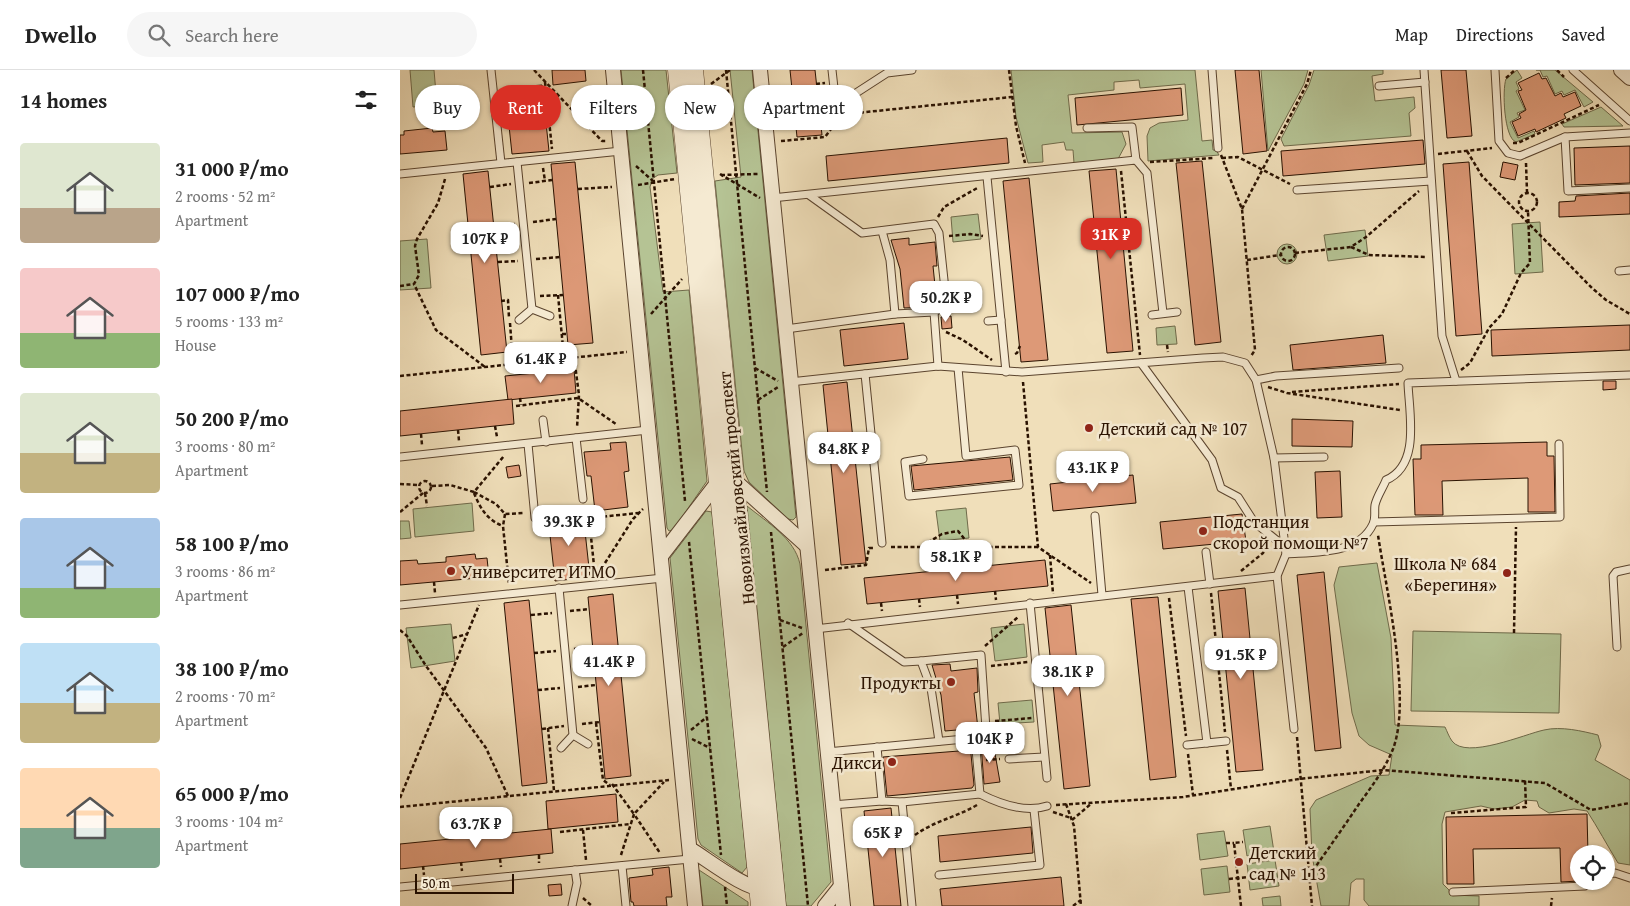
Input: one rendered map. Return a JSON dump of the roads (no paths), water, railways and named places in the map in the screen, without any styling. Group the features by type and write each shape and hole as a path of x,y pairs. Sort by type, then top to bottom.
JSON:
{"street":[{"path":"613,70 695,906"},
{"name":"Новоизмайловский проспект","path":"677,70 727,482"},
{"name":"Новоизмайловский проспект","path":"694,70 727,482 768,898"},
{"path":"760,70 768,198 786,329 843,906"},
{"path":"1621,70 1630,78"},
{"path":"661,556 727,482 806,545"},
{"path":"690,854 768,898"},
{"path":"825,906 841,886"}],"lane":[{"path":"491,70 501,163"},
{"path":"832,70 834,85"},
{"path":"863,89 887,73 912,70"},
{"path":"1212,70 1218,148"},
{"path":"1424,70 1430,155 1427,181 1436,257 1442,336 1455,372 1456,381"},
{"path":"1573,70 1630,121"},
{"path":"1497,71 1499,141 1501,147 1508,153 1515,156 1524,154 1566,137 1630,133"},
{"path":"1378,86 1425,82"},
{"path":"1087,128 1132,127 1137,162 1147,173 1163,313"},
{"path":"1566,137 1568,191 1630,188"},
{"path":"400,174 621,151"},
{"path":"517,162 532,310"},
{"path":"768,198 987,180 1027,172 1120,162 1137,162"},
{"path":"987,180 1005,369"},
{"path":"1297,190 1427,181"},
{"path":"786,329 895,314 934,312 942,308 946,299 939,233 934,224 862,233 809,195"},
{"path":"882,231 890,260 895,314"},
{"path":"1619,271 1630,270"},
{"path":"532,310 550,316"},
{"path":"519,320 532,310"},
{"path":"934,312 938,366"},
{"path":"1152,314 1177,312"},
{"path":"988,321 1001,320"},
{"path":"790,382 938,366 1005,369 1022,372 1223,357 1244,363 1256,380 1274,458 1285,551 1277,576 1294,729"},
{"path":"1141,362 1212,460 1221,488 1238,497 1254,522 1285,551 1333,551 1358,540 1374,522 1376,503 1386,480 1394,476 1404,465 1409,450 1408,383 1630,375"},
{"path":"923,460 905,462 908,496 1019,485 1015,450 966,456 958,368"},
{"path":"1256,380 1276,376 1399,368"},
{"path":"865,374 883,545"},
{"path":"543,420 546,442"},
{"path":"400,457 648,430"},
{"path":"576,438 583,499"},
{"path":"528,444 535,518"},
{"path":"1374,522 1560,517 1559,444"},
{"path":"1274,458 1324,457"},
{"path":"1095,516 1102,595"},
{"path":"1206,552 1210,584"},
{"path":"1617,647 1613,576 1616,572 1630,569"},
{"path":"815,628 1277,576"},
{"path":"400,605 663,578"},
{"path":"1188,587 1206,743"},
{"path":"559,588 573,735 561,748"},
{"path":"1030,603 1047,778"},
{"path":"827,752 975,738 986,729 981,654 904,662 848,623"},
{"path":"921,661 931,688 939,741"},
{"path":"573,735 588,744"},
{"path":"975,738 980,794"},
{"path":"1187,745 1226,741"},
{"path":"877,747 882,800"},
{"path":"1009,759 1044,756"},
{"path":"832,805 882,800 902,802 980,794 988,798 1034,810 1047,806"},
{"path":"902,802 912,906"},
{"path":"939,875 1040,865 1034,810"},
{"path":"400,887 663,862 690,854"},
{"path":"620,866 626,906"},
{"path":"572,906 577,883 575,870"},
{"path":"1615,873 1630,878"},
{"path":"1452,892 1570,887"}],"place":[{"name":"Детский сад № 107","path":"1089,428"},
{"name":"Подстанция скорой помощи №7","path":"1203,531"},
{"name":"Университет ИТМО","path":"451,571"},
{"name":"Школа № 684 «Берегиня»","path":"1507,573"},
{"name":"Продукты","path":"951,682"},
{"name":"Дикси","path":"892,762"},
{"name":"Детский сад № 113","path":"1239,862"}]}
